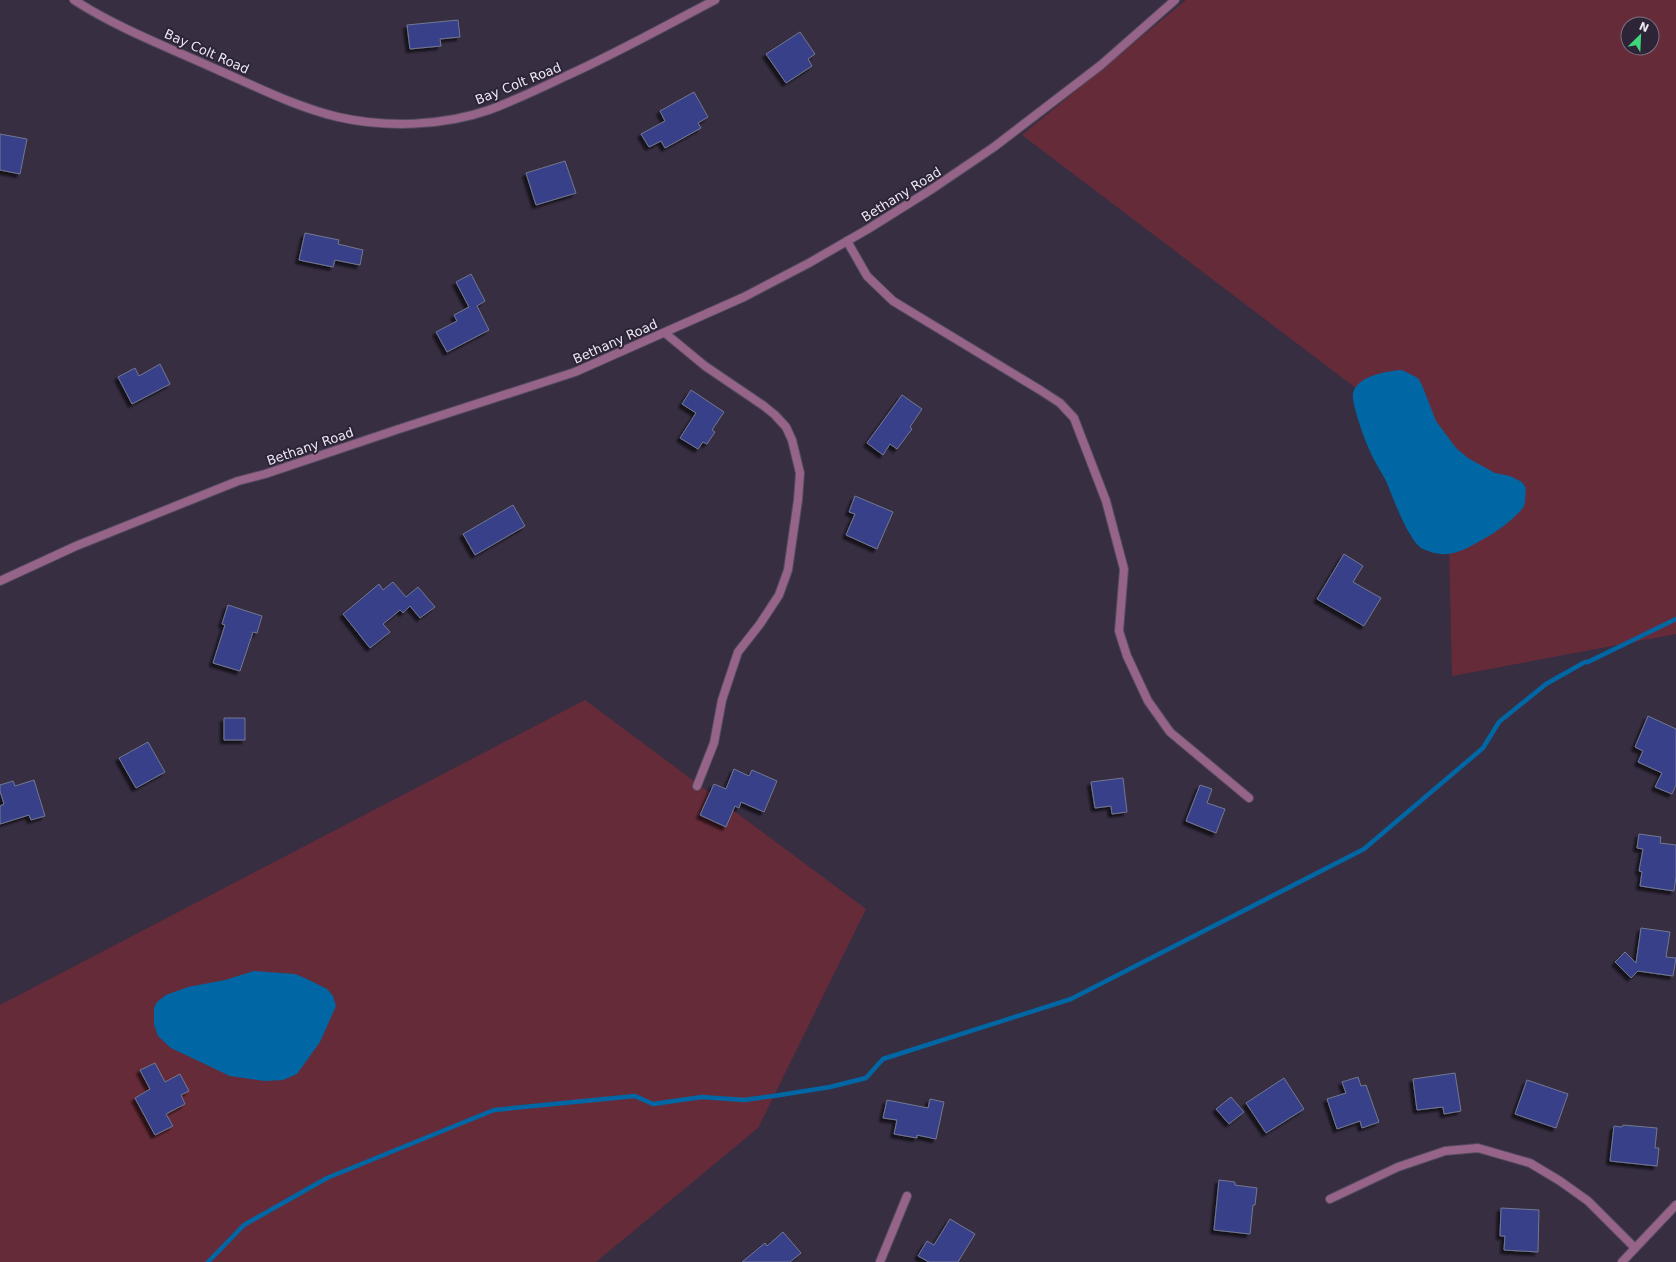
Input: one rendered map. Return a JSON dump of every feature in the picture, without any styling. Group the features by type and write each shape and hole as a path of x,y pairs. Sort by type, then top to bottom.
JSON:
{"street":[{"name":"Bay Colt Road","path":"74,0 89,10 121,26 290,102 338,117 378,123 413,123 453,119 487,110 516,100 602,60 715,0"},
{"name":"Bethany Road","path":"0,581 76,546 231,483 265,474 575,372 744,297 847,241 932,189 994,147 1101,64 1175,0"},
{"path":"847,241 867,276 893,301 1040,390 1060,403 1074,418 1106,501 1124,569 1120,631 1127,656 1148,701 1170,732 1249,798"},
{"path":"665,333 705,366 776,415 786,427 792,440 800,473 798,500 788,570 779,595 760,624 738,652 722,700 714,743 697,786"},
{"path":"1330,1199 1404,1164 1445,1151 1478,1148 1530,1163 1560,1181 1588,1201 1635,1248"},
{"path":"880,1262 907,1196"},
{"path":"1622,1262 1676,1205"}],"shaded area":[{"path":"1186,0 1676,0 1676,634 1452,676 1447,457 1022,135"},
{"path":"585,700 866,909 758,1128 596,1262 0,1262 0,1005"}],"water":[{"path":"1402,370 1418,378 1436,421 1456,448 1468,458 1495,473 1510,476 1522,482 1526,488 1524,506 1513,518 1491,535 1463,550 1449,554 1432,552 1423,549 1412,538 1362,431 1353,398 1353,393 1356,387 1360,382 1381,373"},
{"path":"254,971 295,974 327,989 333,996 336,1006 320,1042 297,1074 283,1080 265,1081 230,1076 171,1048 158,1036 154,1024 154,1008 157,1002 166,995 188,987 225,980"}],"building":[{"path":"458,20 460,37 440,39 441,46 410,49 407,25"},
{"path":"800,32 815,54 808,59 812,66 786,83 766,54"},
{"path":"694,92 708,117 698,123 701,128 665,148 661,141 649,147 641,134 665,121 660,111"},
{"path":"0,134 27,139 20,174 0,170"},
{"path":"565,161 576,193 536,205 526,173"},
{"path":"305,233 339,240 338,244 363,250 360,265 335,260 333,267 299,260"},
{"path":"471,274 485,301 477,306 489,330 447,352 436,332 457,321 454,315 469,307 456,282"},
{"path":"160,364 170,384 132,404 118,377 135,368 139,376"},
{"path":"691,390 724,412 712,430 715,432 707,444 703,442 698,449 680,438 696,413 682,404"},
{"path":"902,395 922,409 910,427 912,429 897,449 890,444 883,455 867,443"},
{"path":"855,496 893,512 877,549 846,535 855,514 849,512"},
{"path":"513,505 525,526 475,555 463,534"},
{"path":"1344,554 1363,566 1353,582 1381,598 1364,626 1317,599"},
{"path":"393,582 406,597 418,587 435,607 420,618 410,606 403,613 400,610 383,624 390,632 370,648 343,614 379,584 383,590"},
{"path":"228,605 262,616 257,633 253,632 240,671 213,663 225,625 222,624"},
{"path":"1648,716 1676,729 1676,785 1672,794 1655,787 1662,773 1638,762 1643,751 1635,747"},
{"path":"224,718 245,718 245,740 224,740"},
{"path":"148,742 165,772 136,788 119,758"},
{"path":"734,769 749,776 752,770 777,781 764,812 741,802 739,808 735,806 726,827 700,815 714,784 726,789"},
{"path":"1123,778 1127,812 1112,814 1111,806 1095,808 1091,782"},
{"path":"34,780 45,816 31,820 29,815 0,824 0,806 4,804 0,791 0,785 13,781 15,786"},
{"path":"1200,785 1212,789 1207,803 1225,809 1216,833 1186,821"},
{"path":"1639,834 1661,837 1660,843 1676,845 1676,877 1674,891 1640,886 1642,872 1639,871 1643,849 1637,848"},
{"path":"1641,928 1670,932 1666,957 1676,958 1673,976 1638,971 1631,978 1615,962 1625,952 1636,963"},
{"path":"155,1063 165,1082 180,1074 189,1091 181,1095 185,1104 166,1114 173,1126 155,1135 135,1098 150,1089 140,1070"},
{"path":"1455,1073 1461,1111 1444,1114 1443,1107 1417,1110 1413,1079"},
{"path":"1358,1077 1361,1086 1366,1085 1379,1122 1362,1128 1360,1121 1337,1129 1327,1099 1346,1093 1342,1082"},
{"path":"1284,1078 1304,1109 1266,1133 1246,1103"},
{"path":"1527,1080 1568,1094 1556,1128 1515,1114"},
{"path":"1231,1097 1244,1112 1229,1124 1216,1109"},
{"path":"930,1099 944,1102 936,1139 917,1135 917,1138 894,1134 897,1120 883,1118 887,1100 928,1108"},
{"path":"1623,1125 1657,1128 1655,1148 1659,1148 1657,1166 1610,1161 1614,1126 1622,1127"},
{"path":"1219,1180 1235,1182 1235,1185 1257,1188 1255,1205 1253,1205 1250,1234 1214,1230"},
{"path":"1501,1208 1539,1210 1538,1252 1504,1250 1505,1236 1500,1236"},
{"path":"950,1219 975,1234 958,1262 929,1262 918,1256 927,1241 934,1245"},
{"path":"783,1232 801,1253 790,1262 742,1262 765,1243 767,1246"}],"waterway":[{"path":"208,1262 244,1225 327,1178 494,1110 635,1096 653,1104 702,1097 744,1100 830,1087 866,1078 883,1059 1071,999 1364,849 1483,748 1499,722 1546,684 1585,662 1588,662 1676,619"}]}
